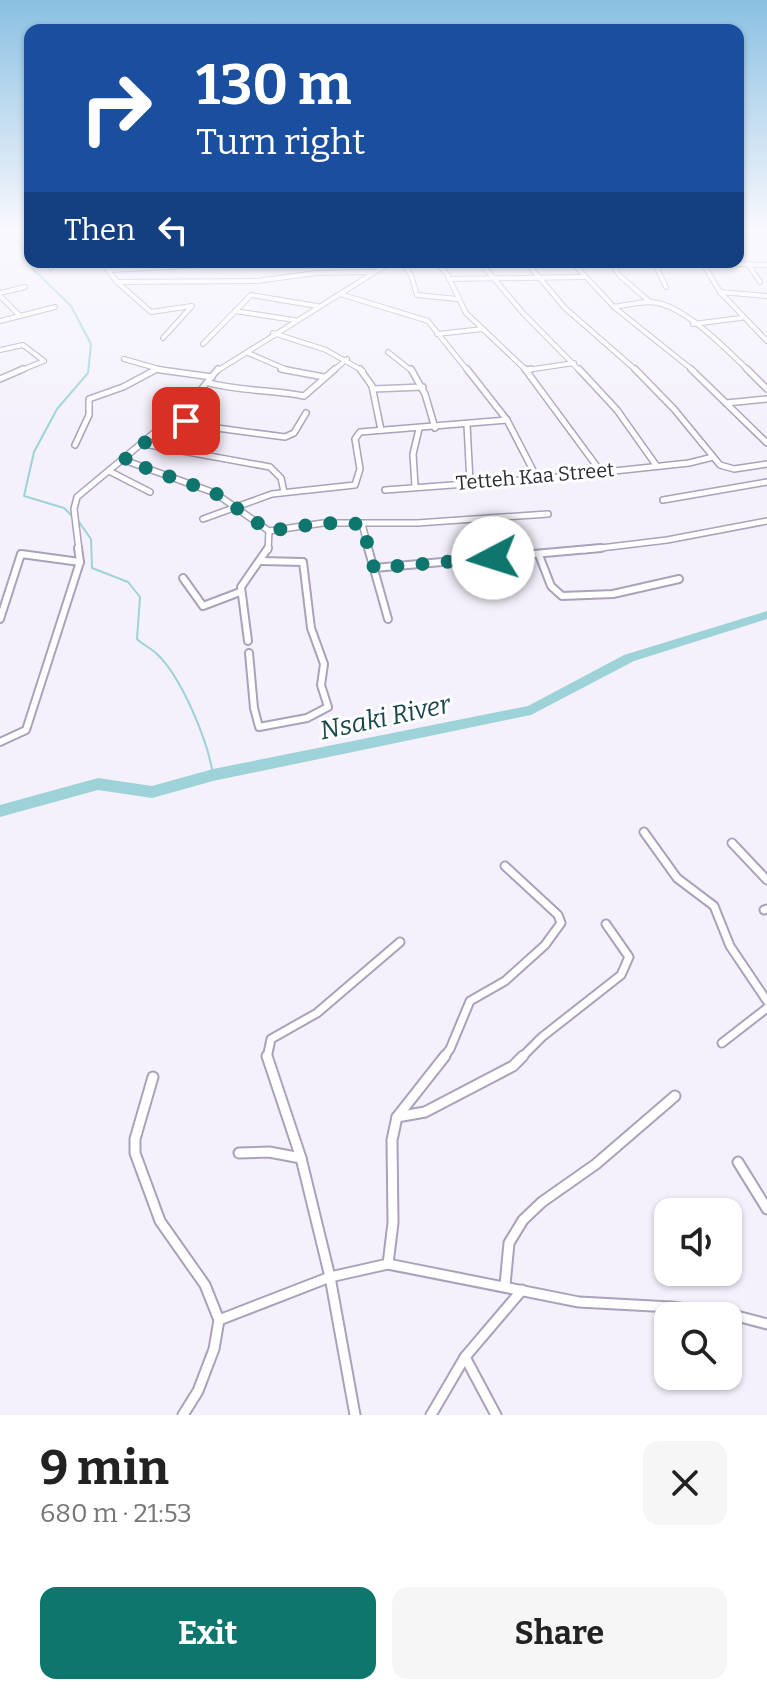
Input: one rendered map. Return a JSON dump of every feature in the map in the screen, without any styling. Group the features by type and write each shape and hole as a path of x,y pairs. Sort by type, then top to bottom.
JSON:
{"street":[{"path":"0,295 20,316"},
{"path":"132,295 151,312 174,305 192,306 163,338"},
{"path":"251,295 292,299 318,306"},
{"path":"203,344 251,295"},
{"path":"0,742 26,730 80,562 75,518 77,497 174,418 219,368 248,353 273,333 337,295"},
{"path":"343,295 422,318 432,325 507,420 537,478"},
{"path":"417,295 457,299"},
{"path":"455,295 483,329 527,370 601,472"},
{"path":"507,295 537,329 574,363 637,437 656,465"},
{"path":"554,295 630,364 724,467 734,469 767,464"},
{"path":"602,295 689,367 767,443"},
{"path":"642,295 650,302"},
{"path":"723,295 767,341"},
{"path":"614,307 650,302 666,305 736,358 767,389"},
{"path":"0,321 55,307"},
{"path":"235,311 294,320"},
{"path":"693,324 742,318"},
{"path":"437,334 483,329"},
{"path":"273,333 347,359 366,374 373,389 381,430"},
{"path":"0,350 23,345 44,359 41,364 0,379"},
{"path":"388,352 409,365 423,387 435,428"},
{"path":"248,353 282,370 324,377"},
{"path":"124,359 147,364 155,370 210,380 233,389 265,389 304,396 347,359"},
{"path":"527,370 574,363"},
{"path":"75,445 87,420 89,399 123,387 155,370"},
{"path":"373,389 423,387"},
{"path":"726,403 767,399"},
{"path":"174,418 285,437 294,433 306,413"},
{"path":"203,519 284,492 355,485 360,469 356,435 381,430 507,420"},
{"path":"467,425 470,482"},
{"path":"415,486 413,454 419,429"},
{"path":"144,444 270,467 281,478 284,492"},
{"name":"Tetteh Kaa Street","path":"385,490 601,472 695,462 713,457"},
{"path":"124,460 215,493 269,531 323,523 362,524 548,514"},
{"path":"109,471 150,492"},
{"path":"663,500 766,483"},
{"path":"374,568 539,555 667,540 767,521"},
{"path":"362,524 388,619"},
{"path":"183,578 203,606 240,592 261,561 270,542 269,531"},
{"path":"0,619 21,554 80,562"},
{"path":"539,555 552,588 560,595 599,598 679,579"},
{"path":"249,653 254,708 259,727 307,718 328,707 321,685 324,664 311,628 303,562 261,561"},
{"path":"240,592 248,641"},
{"path":"644,832 677,878 714,906 730,946 767,1001"},
{"path":"732,843 767,880"},
{"path":"388,1264 393,1223 392,1140 397,1117 450,1049 470,1001 505,981 539,951 558,928 558,915 505,866"},
{"path":"397,1117 425,1112 513,1066 542,1037 621,975 629,957 606,924"},
{"path":"355,1415 330,1277 301,1158 267,1059 267,1047 271,1039 317,1013 400,942"},
{"path":"722,1043 767,1008"},
{"path":"153,1077 135,1139 135,1153 160,1221 205,1285 219,1320 214,1349 198,1391 183,1415"},
{"path":"505,1285 507,1256 513,1233 524,1219 556,1190 595,1165 622,1142 644,1117 675,1096"},
{"path":"239,1153 269,1152 301,1158"},
{"path":"738,1162 767,1209"},
{"path":"219,1320 354,1269 388,1264 579,1302 720,1313 767,1324"},
{"path":"431,1415 465,1357 522,1290"},
{"path":"465,1357 496,1415"}],"waterway":[{"path":"60,295 71,306 91,344 88,373 57,409 34,452 24,496 64,508 74,518"},
{"path":"79,522 91,539 92,568 128,582 140,597 137,639 155,652 176,678 200,728 213,775"},
{"name":"Nsaki River","path":"0,811 98,784 152,792 213,775 531,710 629,658 767,615"}],"route":[{"path":"186,421 174,418 124,460 215,493 269,531 296,525 362,524 374,568 493,558"}]}
